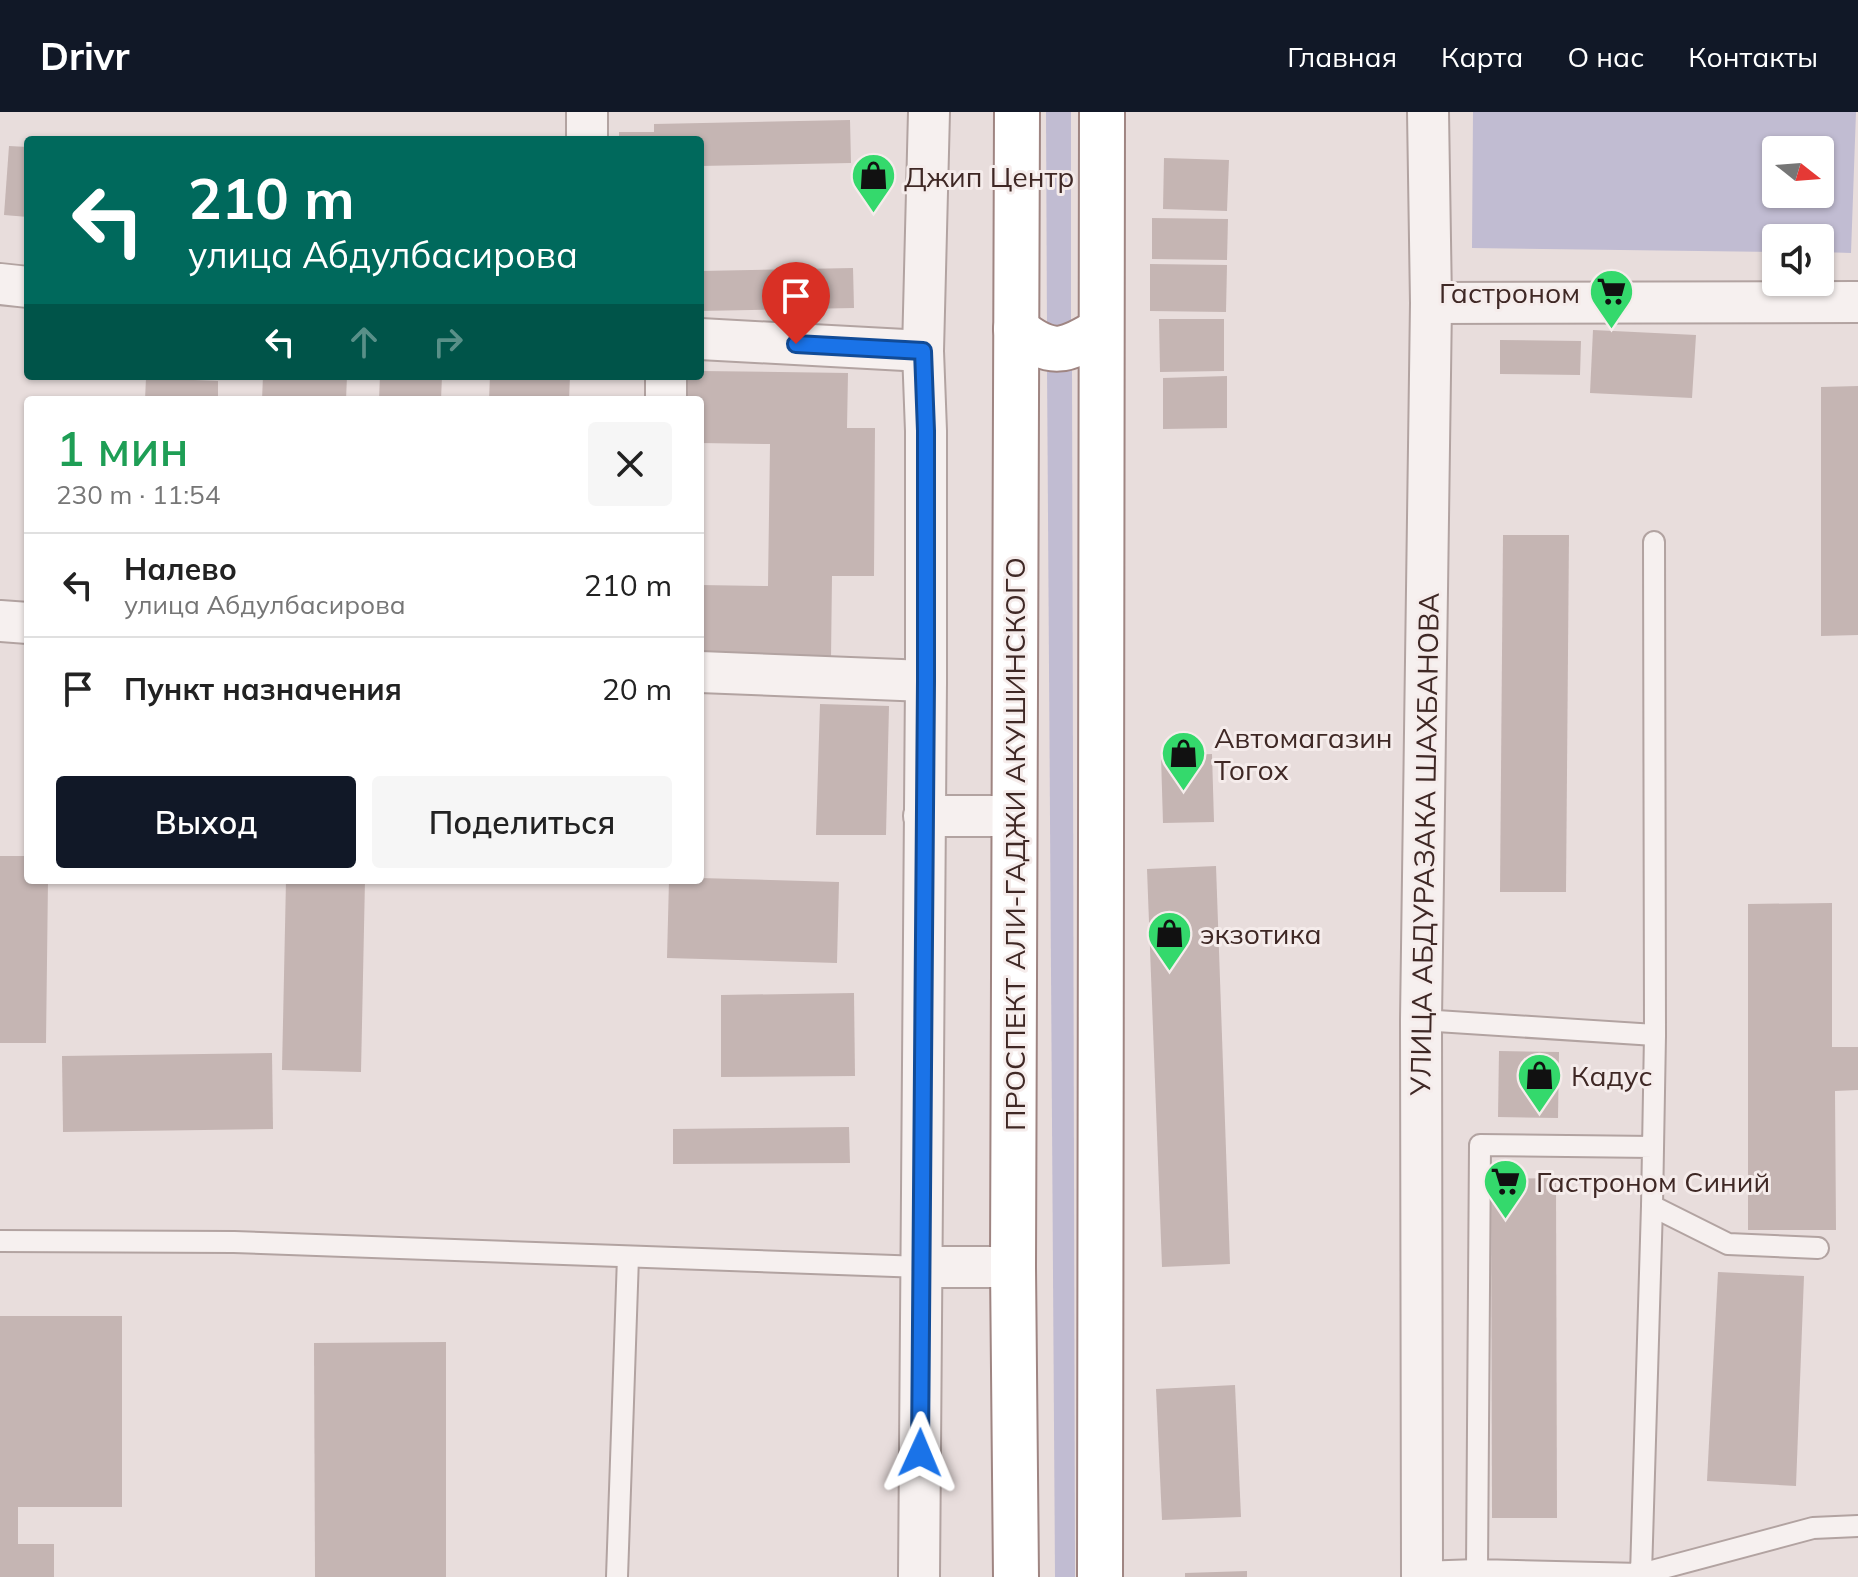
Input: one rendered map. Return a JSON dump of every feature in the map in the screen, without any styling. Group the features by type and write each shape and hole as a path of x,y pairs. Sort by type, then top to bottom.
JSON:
{"highway":[{"name":"ПРОСПЕКТ АЛИ-ГАДЖИ АКУШИНСКОГО","path":"1016,1577 1013,1267 1017,112"},
{"path":"1100,1577 1102,112"},
{"path":"1016,329 1032,342 1056,350 1070,348 1101,330"}],"street":[{"path":"587,112 587,136"},
{"path":"919,1577 926,681 923,351 929,112"},
{"name":"УЛИЦА АБДУРАЗАКА ШАХБАНОВА","path":"1422,1574 1421,1020 1431,303 1428,112"},
{"path":"0,284 24,287"},
{"path":"1431,303 1858,302"},
{"path":"704,339 923,351"},
{"path":"0,621 24,623"},
{"path":"704,672 926,681"},
{"path":"924,816 1015,816"},
{"path":"922,1267 1013,1267"}],"lane":[{"path":"1642,1576 1655,1035 1654,542"},
{"path":"1421,1020 1655,1035"},
{"path":"1477,1570 1480,1145 1653,1147"},
{"path":"1652,1206 1728,1244 1818,1248"},
{"path":"0,1241 234,1242 922,1267"},
{"path":"617,1577 628,1257"},
{"path":"1422,1574 1477,1570 1642,1576 1813,1528 1858,1526"}],"shaded area":[{"path":"1046,112 1071,112 1071,331 1047,332"},
{"path":"1473,112 1856,112 1851,253 1834,252 1834,224 1762,224 1762,252 1472,248"},
{"path":"1047,365 1072,365 1075,1577 1055,1577"}],"building":[{"path":"850,120 851,163 704,166 704,136 619,136 619,132 654,132 654,124"},
{"path":"9,146 24,147 24,217 4,215"},
{"path":"1164,158 1229,160 1227,211 1163,209"},
{"path":"1152,218 1228,219 1227,260 1152,259"},
{"path":"1150,264 1227,265 1226,312 1150,311"},
{"path":"853,268 854,308 704,311 704,271"},
{"path":"1159,319 1224,319 1224,371 1160,372"},
{"path":"1593,330 1696,335 1692,398 1590,393"},
{"path":"1500,340 1581,341 1580,375 1500,374"},
{"path":"704,371 848,373 847,428 875,428 874,576 832,576 831,659 704,658 704,585 768,586 770,444 704,443 704,396 686,396 686,380 704,380"},
{"path":"1227,376 1227,428 1163,429 1163,378"},
{"path":"146,380 218,381 218,396 145,396"},
{"path":"263,380 347,380 346,396 262,396"},
{"path":"380,380 442,380 441,396 379,396"},
{"path":"490,380 570,380 569,396 489,396"},
{"path":"1858,386 1858,635 1821,636 1821,387"},
{"path":"1503,535 1569,535 1566,892 1500,892"},
{"path":"820,704 889,706 886,835 816,835"},
{"path":"1212,754 1214,822 1163,823 1161,756"},
{"path":"0,856 24,856 24,884 48,884 46,1043 0,1043"},
{"path":"1216,866 1230,1264 1162,1267 1147,869"},
{"path":"704,878 839,882 837,963 667,958 669,884 704,884"},
{"path":"286,884 365,884 361,1072 282,1070"},
{"path":"1832,903 1832,1047 1858,1047 1858,1090 1835,1091 1836,1230 1748,1230 1748,904"},
{"path":"854,993 855,1076 721,1077 721,995"},
{"path":"1499,1051 1559,1052 1558,1118 1498,1117"},
{"path":"272,1053 273,1129 63,1132 62,1056"},
{"path":"849,1127 850,1163 673,1164 673,1129"},
{"path":"1556,1178 1557,1518 1492,1518 1491,1179"},
{"path":"1718,1272 1804,1276 1796,1486 1707,1481"},
{"path":"0,1316 122,1316 122,1507 18,1507 18,1544 54,1544 54,1577 0,1577"},
{"path":"446,1342 446,1577 315,1577 314,1343"},
{"path":"1235,1385 1241,1517 1162,1520 1156,1389"},
{"path":"1247,1571 1247,1577 1185,1577 1185,1573"}],"place":[{"name":"Джип Центр","path":"873,215"},
{"name":"Гастроном","path":"1611,331"},
{"name":"Автомагазин Тогох","path":"1183,792"},
{"name":"экзотика","path":"1169,972"},
{"name":"Кадус","path":"1540,1114"},
{"name":"Гастроном Синий","path":"1505,1220"}],"route":[{"path":"796,344 923,351 926,681 920,1453"}]}
